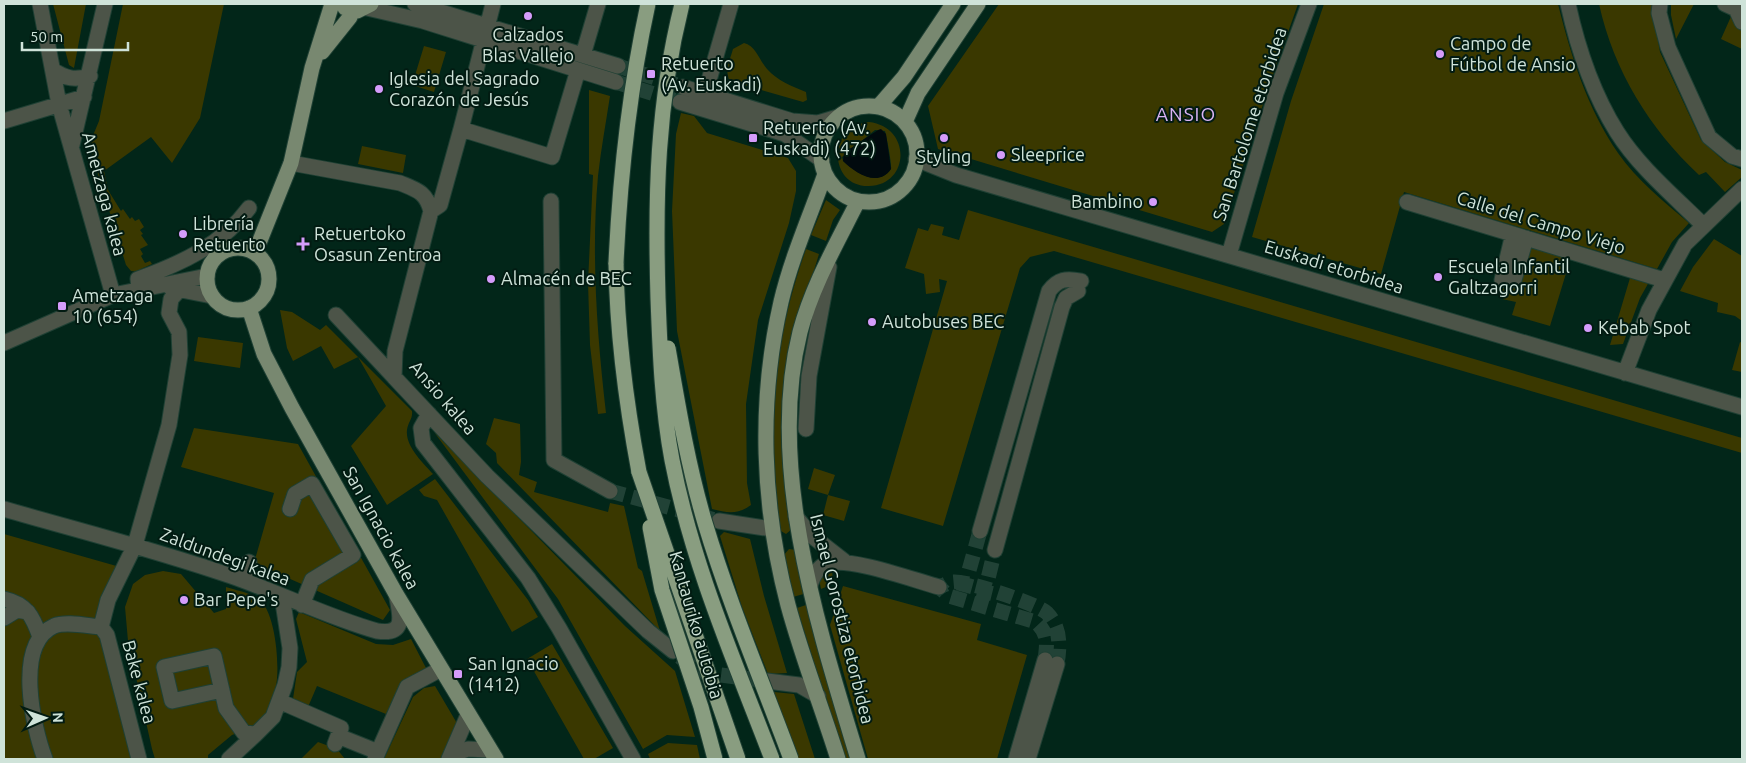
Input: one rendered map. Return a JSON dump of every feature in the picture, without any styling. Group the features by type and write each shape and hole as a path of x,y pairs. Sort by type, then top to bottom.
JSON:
{"highway":[{"path":"648,4 628,105 618,206 617,307 623,375 639,472 738,759"},
{"path":"682,4 658,137 655,214 663,399 672,460 683,505 717,615 772,759"},
{"path":"658,295 684,435 705,523 740,624 791,759"},
{"name":"Kantauriko autobia","path":"639,472 662,590 701,707 715,759"}],"main road":[{"path":"255,253 292,163 312,68 332,4"},
{"path":"878,107 904,77 952,4"},
{"path":"904,122 918,93 978,4"},
{"path":"312,68 323,50 357,7"},
{"path":"823,167 838,191 858,201 878,201 896,193 910,178 916,159 914,140 904,122 892,112 878,107 861,107 838,117 824,137 823,167 782,300 768,372 766,459 772,529 788,605 838,759"},
{"name":"Ismael Gorostiza etorbidea","path":"858,201 811,299 800,333 794,370 791,456 796,517 810,585 858,759"},
{"path":"245,249 255,253 263,261 268,271 269,282 266,293 249,308 237,310 223,306 212,296 207,276 211,265 217,257 226,251 245,249"},
{"name":"San Ignacio kalea","path":"249,308 264,354 396,594 493,756"}],"street":[{"name":"Ametzaga kalea","path":"40,4 71,149 113,295"},
{"path":"71,149 90,76 105,4"},
{"path":"416,4 578,70 616,82"},
{"name":"Ansio kalea","path":"494,4 440,204 431,211 398,341 393,364 394,376 488,476 648,631 673,651"},
{"path":"583,55 598,4"},
{"name":"San Bartolome etorbidea","path":"1229,255 1276,93 1309,4"},
{"path":"1568,4 1576,42 1592,86 1618,133 1655,177 1703,225"},
{"path":"1660,4 1659,13 1668,47 1709,137 1732,156 1742,159"},
{"path":"1725,4 1736,9 1742,22"},
{"path":"705,94 726,5"},
{"path":"357,7 583,55 618,66"},
{"path":"53,70 68,78 77,79 90,76"},
{"path":"460,129 552,157 578,70"},
{"path":"823,167 785,134 681,94 705,94 792,121 818,123 838,117"},
{"path":"4,121 82,104"},
{"name":"Euskadi etorbidea","path":"916,159 956,176 1742,407"},
{"path":"292,163 400,183 416,189 427,198 431,211"},
{"path":"1625,373 1649,310 1685,244 1742,189"},
{"path":"551,201 554,460 610,491"},
{"name":"Calle del Campo Viejo","path":"1407,202 1664,280"},
{"path":"4,343 138,284 195,256 237,224 249,208"},
{"path":"1508,280 1519,236"},
{"path":"806,428 809,376 824,286 833,251"},
{"path":"157,287 207,276"},
{"path":"980,531 1049,291 1056,282 1062,280 1080,286 1066,298 1062,308 995,550"},
{"path":"138,284 180,289 212,296"},
{"path":"101,627 108,600 135,545 169,425 180,355 179,332 169,313 171,299 180,289"},
{"path":"336,315 394,376"},
{"path":"364,345 386,346 398,341"},
{"path":"429,414 421,428 423,443 528,578 559,628 633,759"},
{"path":"290,509 295,494 312,484 353,556 312,580 302,605"},
{"name":"Zaldundegi kalea","path":"4,509 135,545 243,580 356,625 389,633 398,627 401,618 396,594"},
{"path":"796,517 812,536 844,561 939,587"},
{"path":"719,521 772,529"},
{"path":"810,585 815,573 824,564 844,561"},
{"path":"243,580 249,562"},
{"path":"229,759 273,717 285,685 290,648 282,596"},
{"path":"4,599 18,604 31,614 40,637"},
{"path":"4,618 17,610 31,614 55,626 40,637 34,647 29,675 40,746 45,759"},
{"name":"Bake kalea","path":"55,626 101,627 112,648 139,759"},
{"path":"1016,759 1051,662 1028,759"},
{"path":"279,701 341,728 342,741 377,755 407,687 442,669"},
{"path":"767,681 799,684 818,696"},
{"path":"222,690 226,708 244,733 256,734"},
{"path":"450,757 468,715"},
{"path":"450,757 468,749 493,756"}],"shaded area":[{"path":"53,4 86,4 74,68 69,65"},
{"path":"123,4 224,4 200,118 172,163 151,137 104,171 108,190 121,211 123,209 130,219 132,217 135,221 139,219 144,227 140,230 143,234 141,235 148,245 140,249 143,254 141,256 145,263 150,261 152,264 141,269 139,272 131,271 126,265 89,145 99,121"},
{"path":"999,4 1298,4 1224,224 1212,232 938,149 928,106"},
{"path":"1324,4 1558,4 1568,43 1581,81 1607,136 1625,163 1651,190 1689,223 1672,242 1657,269 1404,192 1381,274 1252,237 1291,101"},
{"path":"1599,4 1652,4 1660,52 1701,140 1725,162 1742,170 1742,177 1725,192 1706,172 1699,175 1664,138 1649,118 1624,75 1614,52"},
{"path":"1671,4 1694,4 1676,39 1671,15"},
{"path":"1717,4 1742,4 1742,49 1721,39 1733,12"},
{"path":"744,43 752,47 767,69 776,77 806,92 807,100 803,102 730,81 728,69 733,49"},
{"path":"424,46 446,52 434,92 412,85"},
{"path":"589,90 610,96 599,166 596,205 596,294 606,413 598,414 590,345 588,283 593,175 589,174"},
{"path":"681,113 694,116 707,133 788,158 796,171 796,191 789,223 758,320 746,404 747,483 751,505 737,512 712,509 677,331 672,211 676,134"},
{"path":"869,122 883,126 893,134 899,144 900,156 898,167 892,176 883,183 869,186 856,184 846,177 840,168 838,156 840,145 845,134 855,126","holes":["875,130 885,131 891,166 886,175 873,178 854,170 843,161 842,157"]},
{"path":"881,129 886,134 891,169 886,175 880,177 867,177 843,161 844,153"},
{"path":"362,146 406,155 403,173 358,164"},
{"path":"826,200 840,210 833,220 826,241 811,235"},
{"path":"968,210 1742,438 1742,453 1054,251 1030,257 1020,268 943,526 881,508 947,281 939,279 940,292 926,294 924,274 905,268 918,228 928,231 931,224 944,227 942,235 959,240"},
{"path":"1714,239 1742,256 1742,321 1735,316 1717,312 1718,303 1680,291 1693,267"},
{"path":"1528,245 1571,257 1550,326 1512,315 1516,302 1502,299 1504,292 1501,290 1510,284"},
{"path":"806,249 819,254 794,336 792,529 786,534 781,531 773,458 775,388 786,320"},
{"path":"1630,278 1649,282 1640,298 1623,344 1610,345"},
{"path":"280,310 292,312 320,330 326,325 358,357 334,369 321,346 293,361 287,348"},
{"path":"198,337 243,343 240,368 194,361"},
{"path":"1740,342 1742,343 1742,372 1732,370"},
{"path":"358,357 412,411 407,430 409,442 416,454 433,474 387,505 351,446 386,406"},
{"path":"494,418 520,424 521,462 519,475 537,482 534,492 608,512 610,503 624,506 638,568 642,571 660,631 497,463 496,453 486,444"},
{"path":"194,428 298,444 390,610 383,620 254,563 274,493 181,467"},
{"path":"434,432 625,626 675,671 695,737 667,735 643,749 558,599"},
{"path":"814,468 835,475 828,495 808,489"},
{"path":"435,479 528,600 538,617 512,632 437,500 424,496 419,490"},
{"path":"828,495 850,501 844,521 823,515"},
{"path":"724,532 750,539 764,596 787,673 768,674 742,607 720,536"},
{"path":"4,534 120,567 107,635 138,759 4,759"},
{"path":"789,549 796,550 807,593 793,597 783,556"},
{"path":"832,568 833,584 821,589 819,579 822,573"},
{"path":"163,571 181,574 214,613 226,609 226,587 255,596 264,605 273,627 277,653 277,677 276,686 267,711 259,725 232,735 208,755 208,759 155,759 152,749 128,641 125,607 133,584 145,575"},
{"path":"843,586 981,624 977,640 1027,655 997,759 868,759 830,625"},
{"path":"809,604 854,759 844,759 797,608"},
{"path":"299,612 376,644 393,645 411,639 426,668 406,685 378,735 386,714 317,686 308,707 293,699 297,672 307,662 296,619"},
{"path":"552,644 613,748 594,759 584,759 527,659"},
{"path":"435,686 458,725 444,759 384,759 413,697 424,688"},
{"path":"774,692 794,694 815,759 799,759"},
{"path":"318,742 337,749 345,759 301,759"},
{"path":"668,743 697,745 700,759 650,759 648,754"}],"tunnel":[{"path":"618,66 683,87"},
{"path":"616,82 680,102"},
{"path":"610,491 719,521"},
{"path":"963,592 980,531"},
{"path":"983,599 995,550"},
{"path":"1045,660 1045,635 1036,622 949,596 939,587 953,582 960,582 1017,599 1041,609 1052,619 1057,631 1059,644 1057,664"},
{"path":"680,657 695,669 713,674 767,681"}],"place":[{"name":"Calzados Blas Vallejo","path":"528,16"},
{"name":"Campo de Fútbol de Ansio","path":"1440,54"},
{"name":"Retuerto (Av. Euskadi)","path":"651,74"},
{"name":"Iglesia del Sagrado Corazón de Jesús","path":"379,89"},
{"name":"Retuerto (Av. Euskadi) (472)","path":"753,138"},
{"name":"Styling","path":"944,138"},
{"name":"Sleeprice","path":"1001,155"},
{"name":"Bambino","path":"1153,202"},
{"name":"Librería Retuerto","path":"183,234"},
{"name":"Retuertoko Osasun Zentroa","path":"303,244"},
{"name":"Escuela Infantil Galtzagorri","path":"1438,277"},
{"name":"Almacén de BEC","path":"491,279"},
{"name":"Ametzaga 10 (654)","path":"62,306"},
{"name":"Autobuses BEC","path":"872,322"},
{"name":"Kebab Spot","path":"1588,328"},
{"name":"Bar Pepe's","path":"184,600"},
{"name":"San Ignacio (1412)","path":"458,674"}],"district":[{"name":"ANSIO","path":"1186,114"}]}
